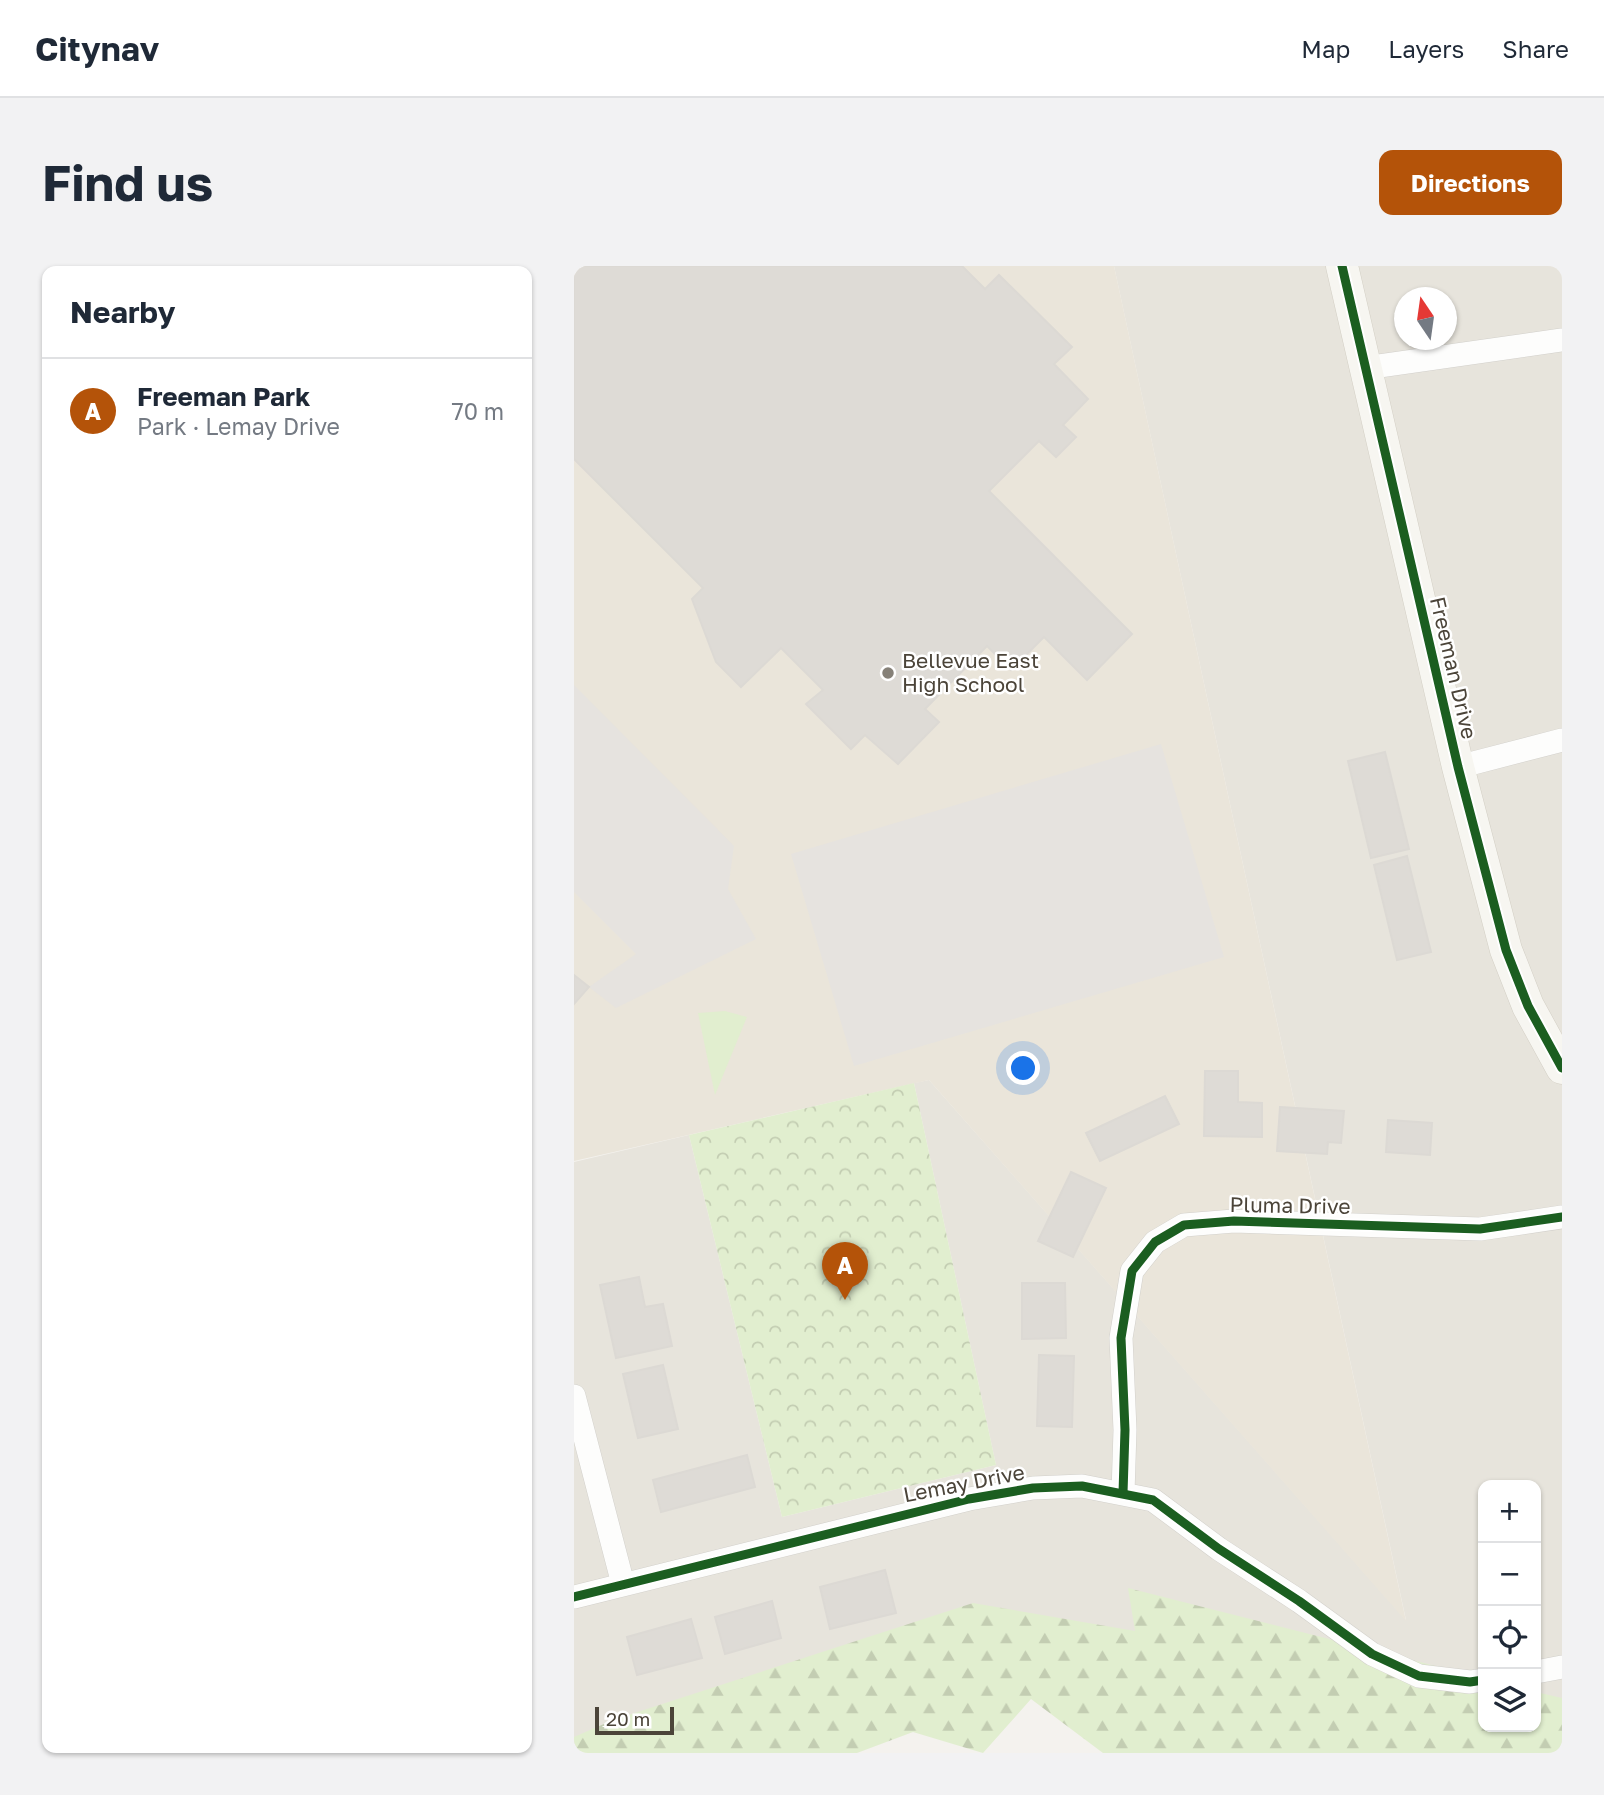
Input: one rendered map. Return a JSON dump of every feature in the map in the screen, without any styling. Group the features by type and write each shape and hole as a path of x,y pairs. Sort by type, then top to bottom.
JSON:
{"street":[{"name":"Freeman Drive","path":"1342,266 1458,767 1506,950 1528,1006 1562,1068"},
{"path":"1365,368 1562,340"},
{"path":"1458,767 1562,740"},
{"name":"Pluma Drive","path":"1123,1493 1125,1430 1121,1338 1132,1272 1155,1242 1184,1225 1234,1221 1480,1229 1562,1217"},
{"path":"574,1396 623,1584"},
{"name":"Lemay Drive","path":"574,1597 969,1499 1033,1488 1082,1486 1153,1500 1174,1512 1219,1549 1299,1601 1372,1654 1419,1676 1478,1681"},
{"path":"1541,1671 1562,1667"}],"shaded area":[{"name":"Bellevue East High School","path":"574,266 1114,266 1406,1621 929,1080 574,1161"},
{"path":"1114,266 1562,266 1562,1753 1044,1633 574,1753 574,1162 689,1135 782,1517 996,1465 914,1083 929,1080 1406,1620"},
{"path":"574,685 734,846 728,889 756,939 616,1008 589,987 636,954 574,892"},
{"path":"1161,744 1224,957 854,1066 791,854"}],"green space":[{"path":"725,1011 747,1017 715,1095 698,1013"},
{"path":"914,1083 996,1465 782,1517 689,1135"},
{"path":"1128,1588 1478,1677 1478,1732 1541,1732 1541,1693 1562,1698 1562,1753 1103,1753 1031,1699 983,1753 913,1732 857,1753 574,1753 574,1737 613,1720 973,1603 1135,1631"}],"building":[{"name":"Bellevue East High School","path":"574,266 962,266 985,289 999,275 1072,347 1054,364 1088,399 1063,425 1076,437 1056,457 1039,441 989,491 1132,634 1087,680 1044,637 1011,670 987,646 925,709 939,722 898,764 865,735 851,749 806,704 823,690 781,648 741,687 716,662 692,599 703,588 574,459"},
{"path":"1385,752 1409,849 1371,858 1348,761"},
{"path":"1407,856 1431,952 1397,960 1374,865"},
{"path":"574,975 589,987 574,1004"},
{"path":"1205,1071 1238,1071 1238,1102 1262,1103 1262,1137 1204,1136"},
{"path":"1165,1096 1179,1124 1100,1161 1086,1133"},
{"path":"1280,1107 1344,1111 1341,1143 1328,1142 1327,1154 1277,1151"},
{"path":"1388,1120 1432,1123 1430,1155 1386,1152"},
{"path":"1071,1172 1106,1188 1073,1257 1038,1241"},
{"path":"639,1277 645,1307 663,1304 672,1346 616,1358 600,1285"},
{"path":"1022,1283 1065,1283 1066,1338 1022,1339"},
{"path":"1039,1355 1074,1356 1072,1427 1037,1426"},
{"path":"663,1365 678,1429 638,1438 623,1374"},
{"path":"747,1455 755,1487 661,1512 653,1480"},
{"path":"885,1570 896,1613 830,1629 820,1587"},
{"path":"772,1601 781,1638 725,1654 715,1617"},
{"path":"691,1619 702,1658 637,1675 627,1637"}],"cycle path":[{"path":"1342,266 1458,767 1506,950 1528,1006 1562,1068"},
{"path":"1123,1493 1125,1430 1121,1338 1132,1271 1155,1242 1184,1225 1234,1221 1480,1229 1562,1217"},
{"path":"574,1597 969,1499 1033,1488 1082,1486 1153,1500 1219,1549 1299,1601 1372,1654 1419,1676 1478,1681"}],"place":[{"name":"Bellevue East High School","path":"888,673"},
{"name":"Freeman Park","path":"845,1300"}]}
